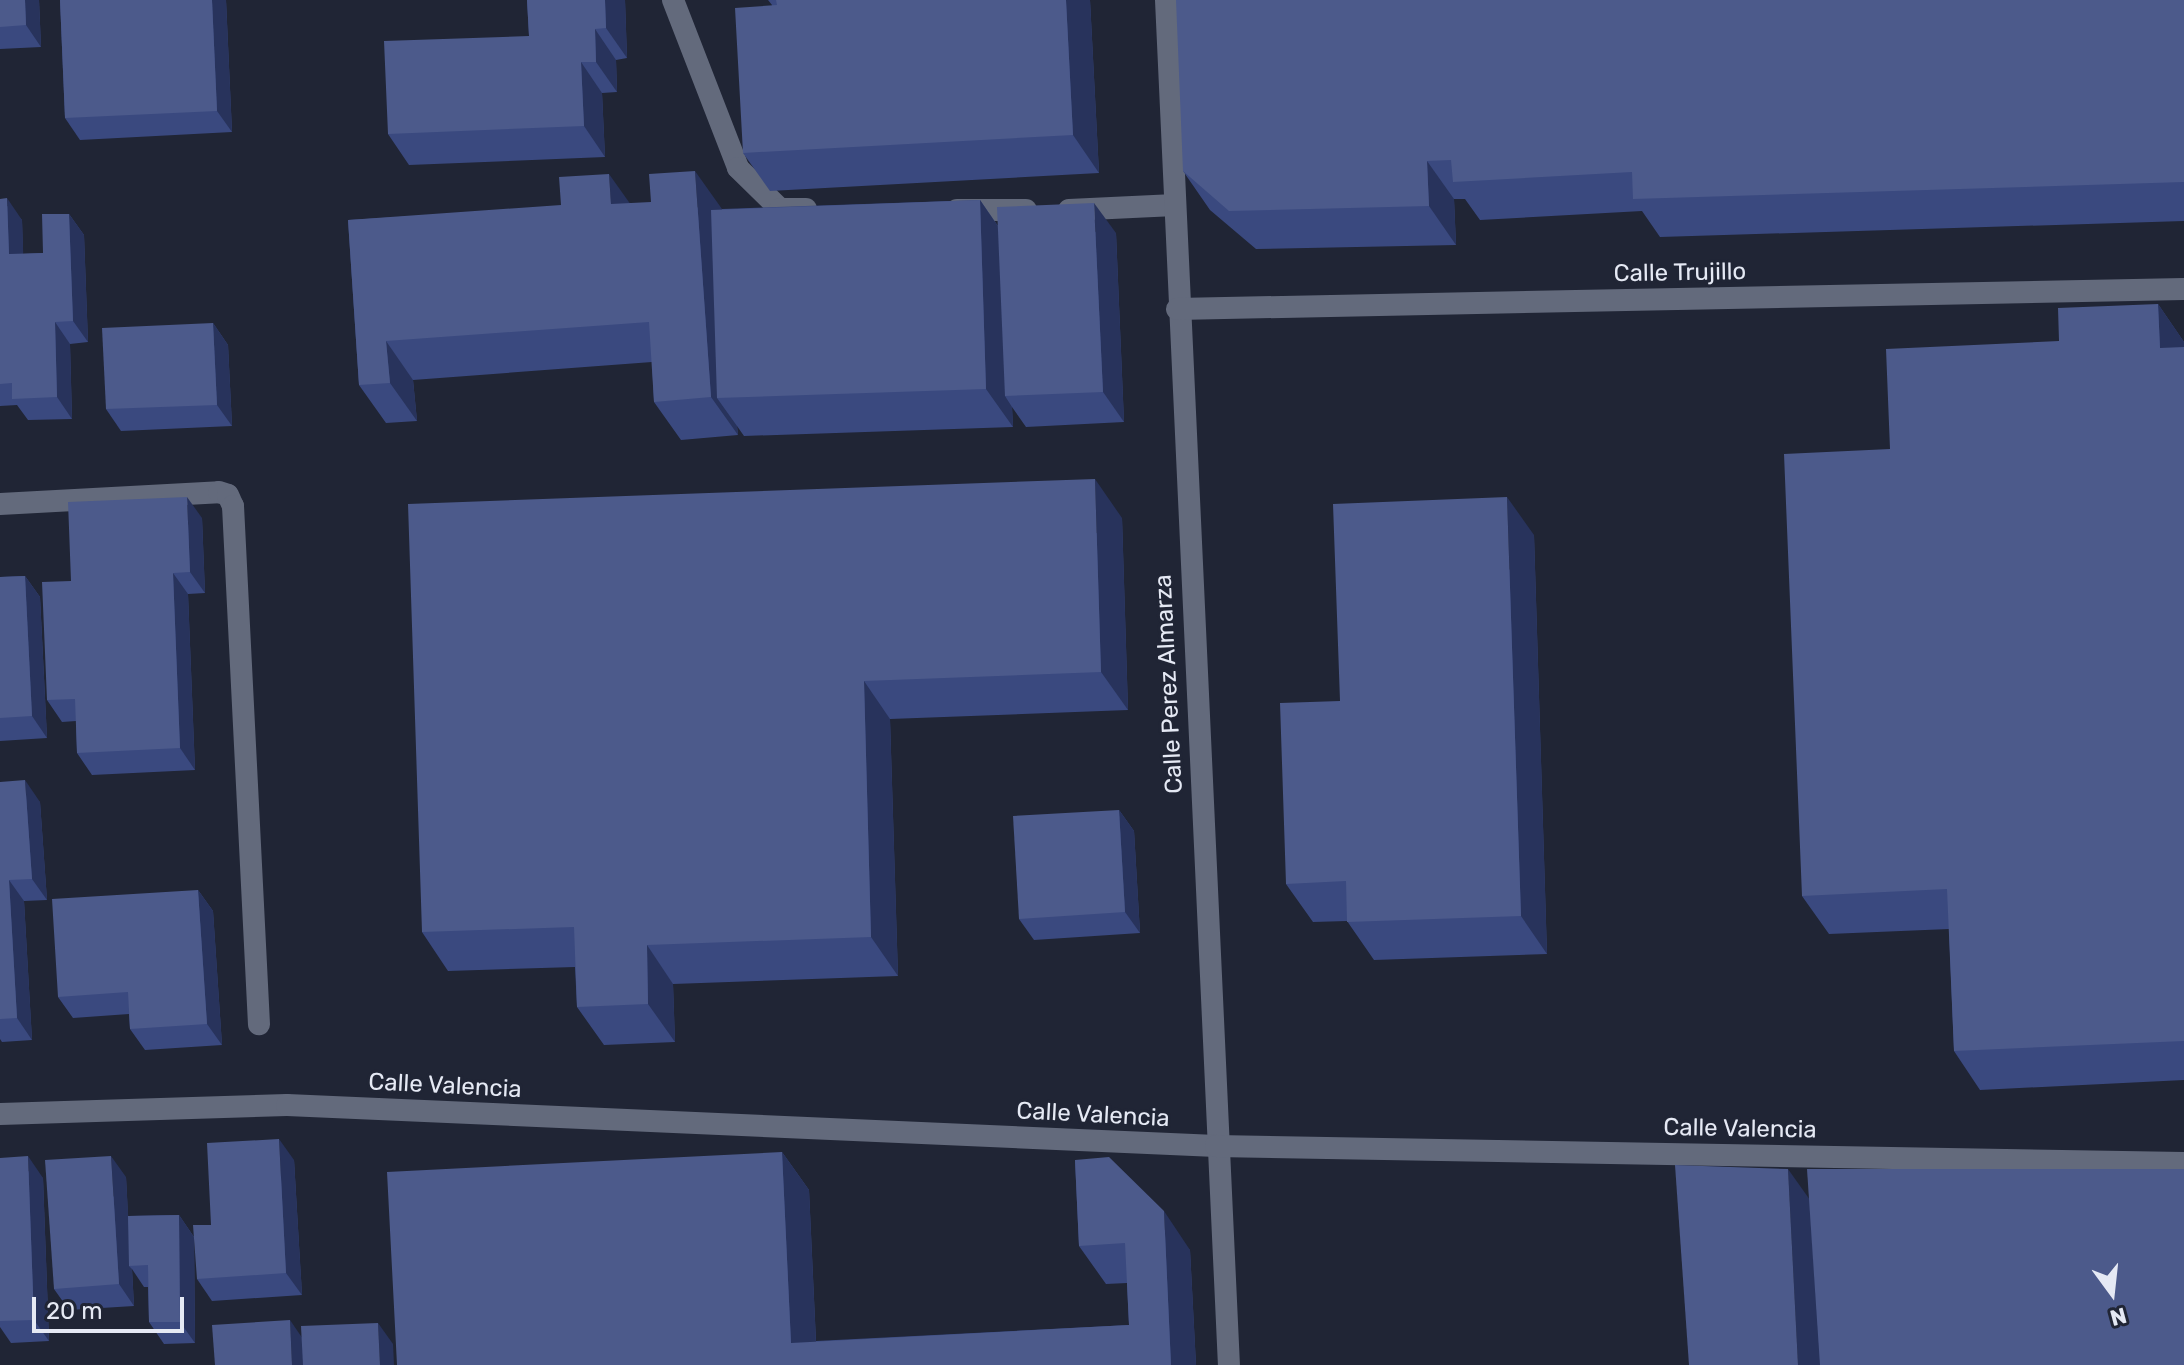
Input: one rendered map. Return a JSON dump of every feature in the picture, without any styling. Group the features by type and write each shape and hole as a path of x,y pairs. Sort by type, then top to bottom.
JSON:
{"street":[{"path":"673,0 738,168 780,209 827,209"},
{"name":"Calle Perez Almarza","path":"1166,0 1177,309 1229,1365"},
{"path":"937,210 1175,205"},
{"name":"Calle Trujillo","path":"1177,309 2184,289"},
{"path":"0,504 219,492 228,495 233,506 259,1024"},
{"name":"Calle Valencia","path":"0,1114 287,1105 1216,1146 2184,1163"}],"building":[{"path":"0,0 25,0 26,25 0,27"},
{"path":"60,0 212,0 217,111 65,118"},
{"path":"527,0 605,0 606,28 595,29 596,62 581,62 584,126 388,134 384,41 529,36"},
{"path":"776,0 1066,0 1073,135 743,153 735,8 777,5"},
{"path":"1176,0 2184,0 2184,182 1633,199 1632,172 1453,182 1451,160 1427,161 1429,206 1229,211 1183,171"},
{"path":"695,171 711,397 654,402 649,322 386,341 390,383 359,385 348,220 561,205 559,177 609,174 611,204 651,202 649,174"},
{"path":"7,198 9,254 43,253 42,214 69,214 73,321 55,322 57,397 12,399 12,383 0,384 0,199"},
{"path":"980,200 986,389 717,398 711,210"},
{"path":"1094,203 1103,392 1005,396 997,207"},
{"path":"2158,304 2160,348 2184,347 2184,1041 1954,1051 1947,889 1802,896 1784,454 1890,449 1886,349 2059,341 2058,308"},
{"path":"213,323 217,405 106,409 102,328"},
{"path":"1095,479 1101,672 864,681 871,937 647,945 648,1004 577,1007 574,927 422,932 408,504"},
{"path":"187,497 190,572 173,573 180,748 77,753 75,699 47,700 42,582 71,581 68,502"},
{"path":"1507,497 1521,916 1347,922 1346,881 1286,884 1280,703 1340,701 1333,504"},
{"path":"25,576 32,716 0,718 0,577"},
{"path":"25,780 32,879 9,880 17,1018 0,1019 0,782"},
{"path":"1119,810 1125,912 1019,919 1013,816"},
{"path":"198,890 207,1024 130,1029 128,992 58,997 52,899"},
{"path":"279,1139 286,1273 197,1279 193,1225 211,1225 207,1143"},
{"path":"782,1152 791,1343 1129,1325 1125,1243 1079,1246 1075,1160 1109,1157 1164,1211 1171,1365 397,1365 387,1172"},
{"path":"28,1156 34,1320 0,1321 0,1158"},
{"path":"111,1156 119,1284 54,1289 45,1160"},
{"path":"1675,1165 1788,1169 1798,1365 1689,1365"},
{"path":"1807,1169 2184,1169 2184,1365 1820,1365"},
{"path":"179,1215 180,1322 149,1322 148,1265 129,1266 128,1216"},
{"path":"290,1320 292,1365 215,1365 212,1325"},
{"path":"378,1323 380,1365 303,1365 301,1326"}]}
